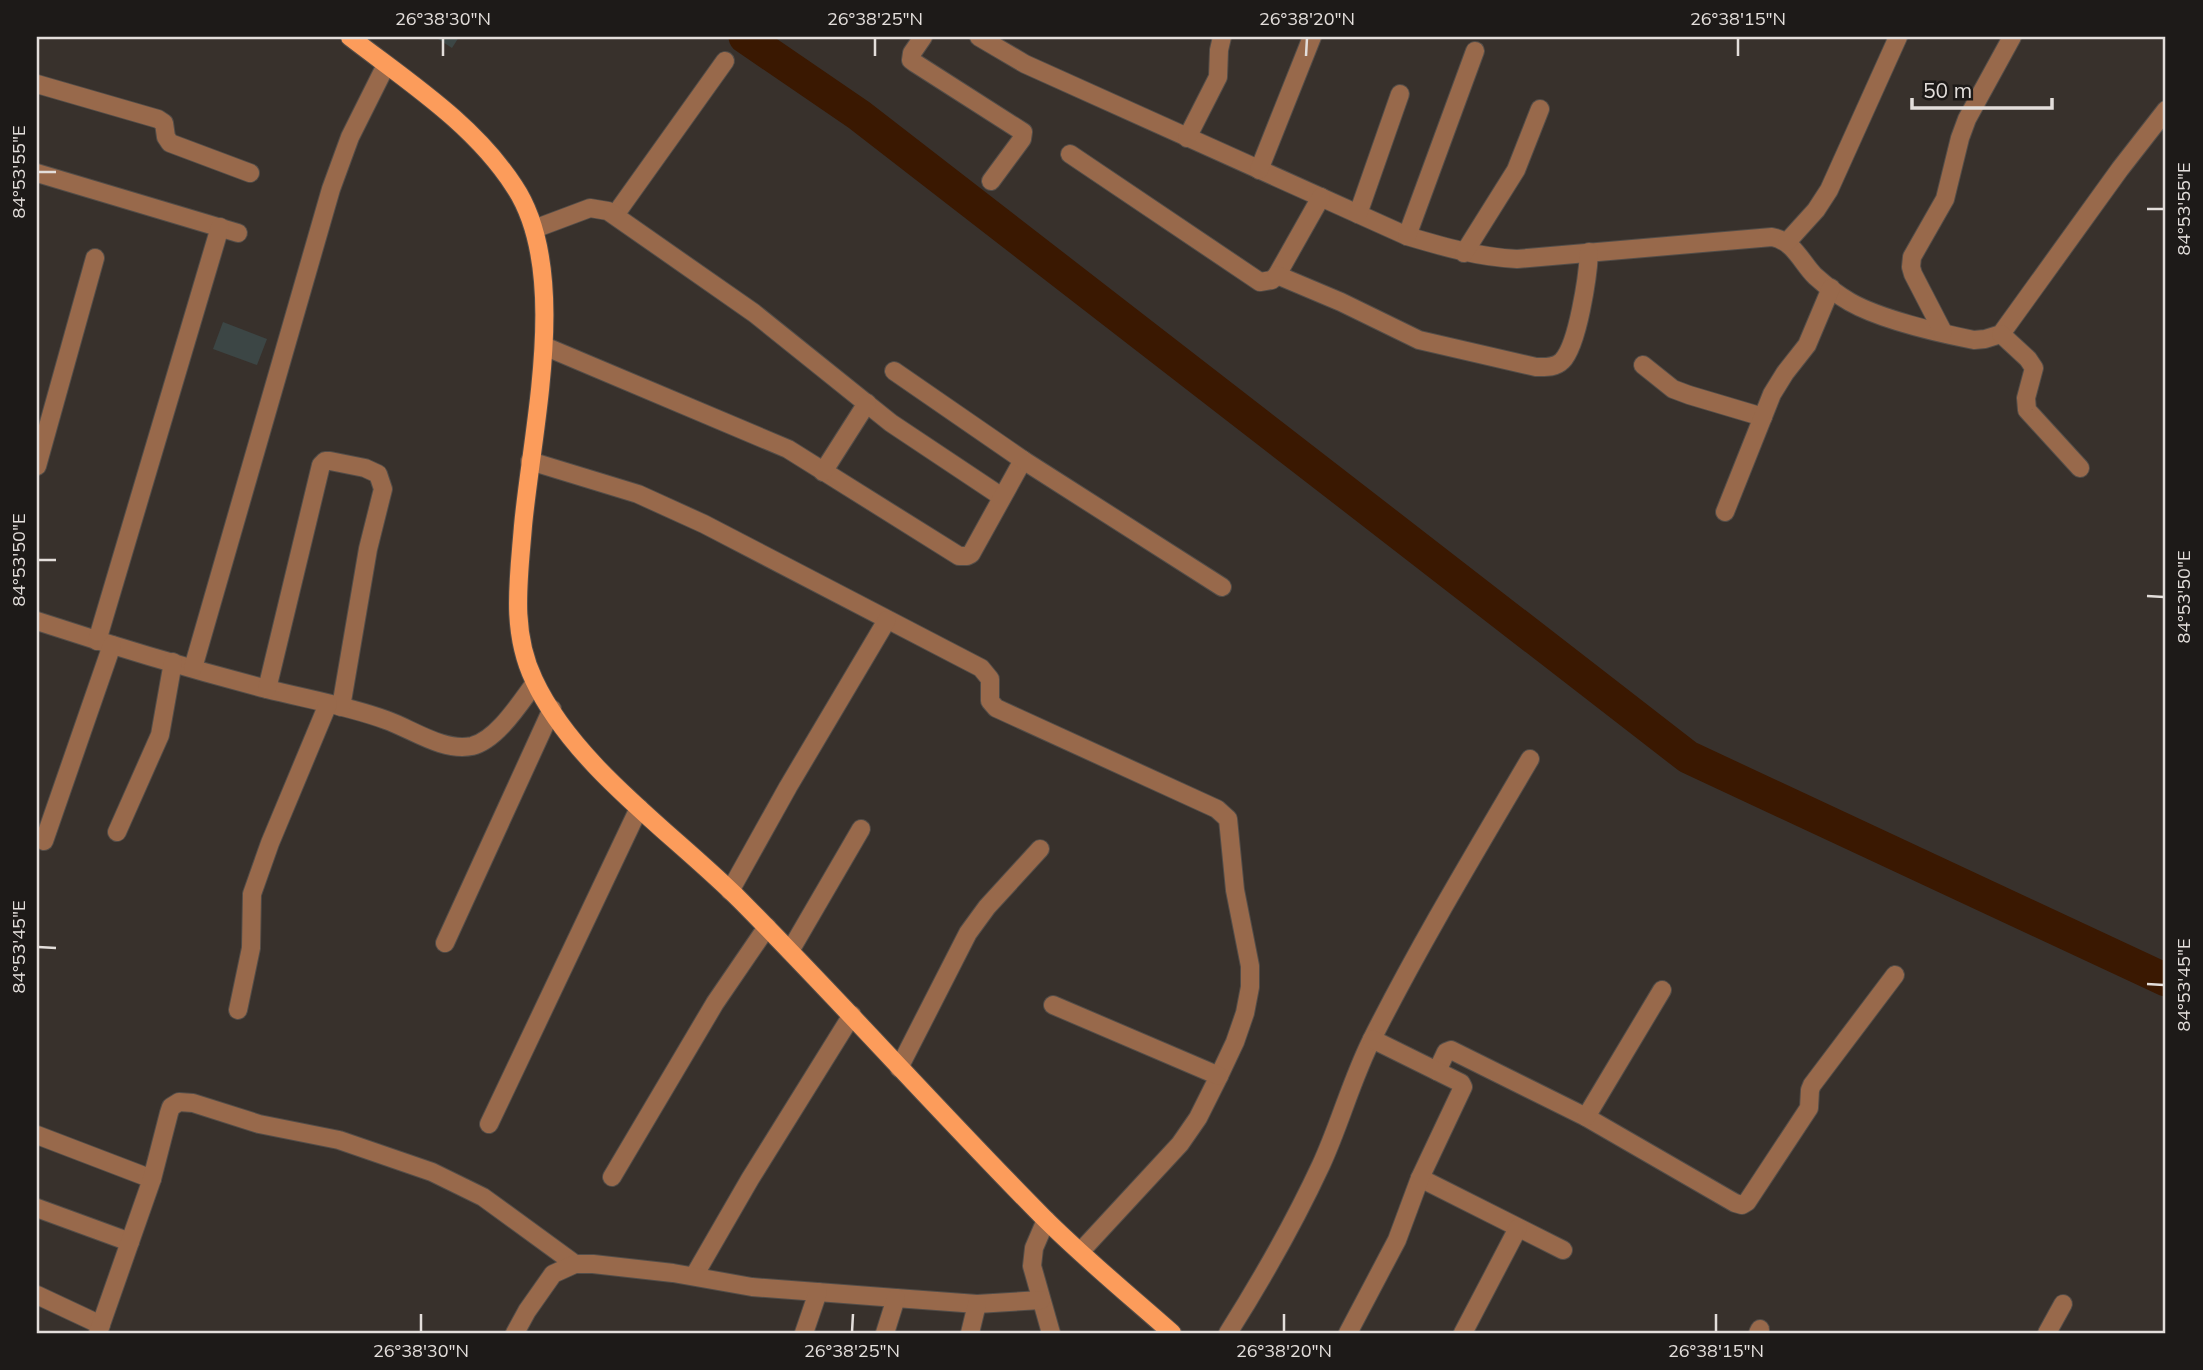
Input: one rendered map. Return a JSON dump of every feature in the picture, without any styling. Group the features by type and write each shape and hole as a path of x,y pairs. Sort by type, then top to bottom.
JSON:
{"main road":[{"path":"350,37 438,105 474,137 515,187 530,215 539,251 544,302 544,346 519,578 518,624 522,652 535,683 582,749 639,808 767,927 1046,1220 1172,1333"}],"street":[{"path":"923,37 912,53 911,60 1023,132 1022,139 991,181"},
{"path":"979,37 1025,64 1406,236 1464,253 1517,259 1772,237 1787,243 1814,275 1849,302 1871,312 1974,340 2001,334 2166,110"},
{"path":"1187,138 1218,77 1222,37"},
{"path":"1259,170 1312,37"},
{"path":"1787,243 1816,210 1829,190 1898,37"},
{"path":"1943,332 1913,274 1912,257 1945,199 1959,138 1967,118 2012,37"},
{"path":"1406,236 1475,51"},
{"path":"615,215 725,61"},
{"path":"193,668 331,189 350,137 386,65"},
{"path":"37,84 158,119 164,123 167,141 170,143 250,173"},
{"path":"1358,214 1400,94"},
{"path":"1464,253 1516,170 1540,109"},
{"path":"1070,154 1255,280 1268,282 1277,275 1321,197"},
{"path":"37,173 239,233"},
{"path":"534,229 590,208 603,209 615,215 754,313 924,446 1002,497"},
{"path":"44,841 104,643 220,227"},
{"path":"1277,275 1341,302 1419,341 1546,367 1562,361 1568,351 1586,290 1589,252"},
{"path":"37,466 95,258"},
{"path":"1725,512 1777,383 1807,345 1831,288"},
{"path":"2001,334 2032,363 2034,372 2026,398 2027,410 2080,468"},
{"path":"544,346 788,449 955,554 963,556 971,554 1023,460"},
{"path":"1643,365 1673,389 1689,396 1763,417"},
{"path":"894,371 1023,460 1222,587"},
{"path":"824,472 867,403"},
{"path":"238,1010 251,948 250,906 255,882 335,705 383,489 378,474 365,468 330,461 321,465 267,689"},
{"path":"530,461 638,494 704,524 981,668 988,676 990,701 996,708 1217,809 1228,819 1234,881 1250,966 1250,987 1245,1013 1219,1076 1198,1118 1180,1144 1080,1251"},
{"path":"730,891 887,620"},
{"path":"37,621 104,643 386,720 443,744 471,746 481,743 509,718 535,683"},
{"path":"117,832 160,735 173,662"},
{"path":"444,943 552,709"},
{"path":"1228,1333 1288,1232 1322,1163 1372,1039 1437,916 1530,759"},
{"path":"489,1124 639,808"},
{"path":"790,951 861,829"},
{"path":"899,1068 968,933 987,907 1040,849"},
{"path":"612,1177 715,1003 767,927"},
{"path":"1437,1071 1446,1052 1451,1050 1586,1117 1742,1205 1747,1202 1809,1108 1812,1085 1895,975"},
{"path":"1586,1117 1662,990"},
{"path":"1052,1005 1219,1076"},
{"path":"694,1276 750,1179 852,1015"},
{"path":"1348,1333 1397,1240 1420,1178 1463,1087 1461,1083 1372,1039"},
{"path":"37,1295 100,1329 152,1179 171,1107 179,1102 193,1103 250,1121 363,1147 432,1172 483,1197 575,1264"},
{"path":"37,1135 152,1179"},
{"path":"1420,1178 1563,1250"},
{"path":"37,1208 130,1242"},
{"path":"1046,1220 1034,1248 1032,1266 1051,1333"},
{"path":"1463,1333 1518,1228"},
{"path":"515,1333 553,1274 575,1264 694,1276 752,1287 977,1304 1041,1300"},
{"path":"804,1333 818,1292"},
{"path":"885,1333 896,1298"},
{"path":"970,1333 977,1304"},
{"path":"2047,1333 2063,1304"}],"building":[{"path":"435,37 459,37 452,48"},
{"path":"223,322 267,339 257,365 213,349"}],"waterway":[{"path":"745,37 859,115 1688,757 2166,980"}]}
